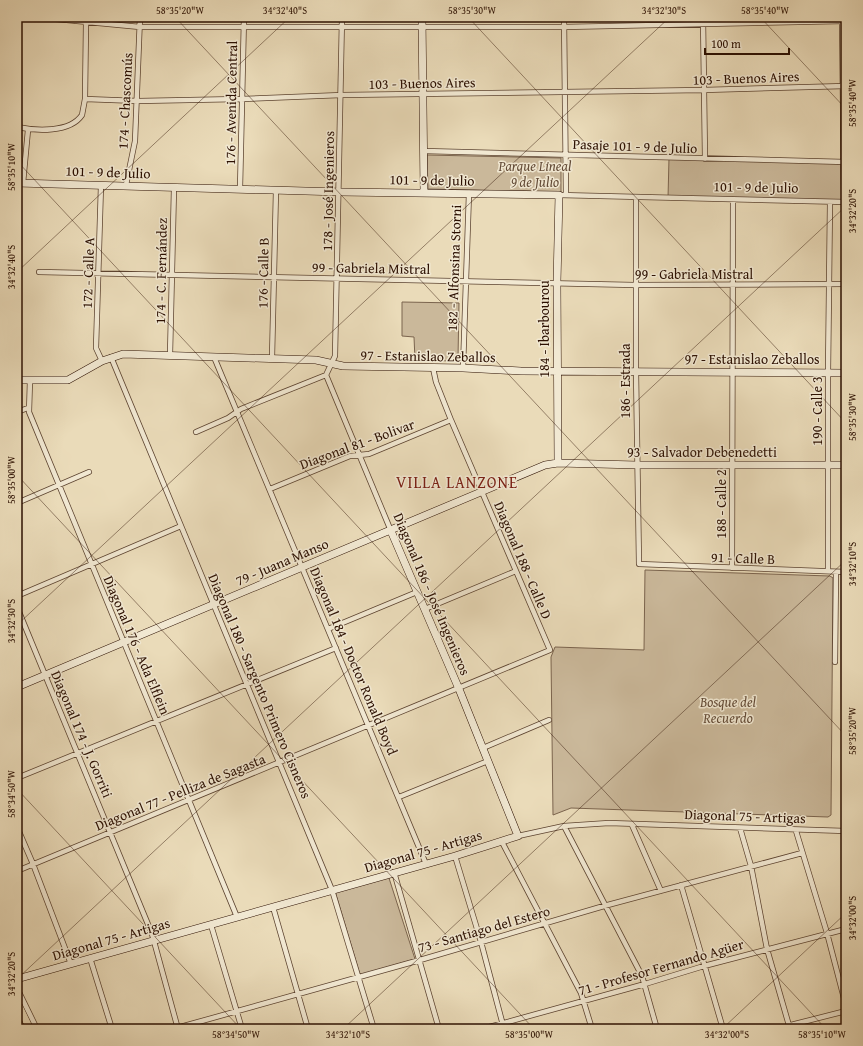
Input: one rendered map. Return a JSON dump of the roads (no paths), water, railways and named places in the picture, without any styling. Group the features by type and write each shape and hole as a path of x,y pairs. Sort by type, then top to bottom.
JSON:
{"main road":[{"path":"17,1002 30,1029"}],"street":[{"path":"35,17 140,27 342,28 703,24 843,20 845,202"},
{"name":"174 - Chascomús","path":"126,185 134,148 138,101 140,17"},
{"name":"176 - Avenida Central","path":"240,189 244,17"},
{"name":"178 - José Ingenieros","path":"332,364 336,356 342,94 342,17"},
{"path":"422,17 424,192"},
{"name":"184 - Ibarbourou","path":"558,464 557,283 565,156 564,17"},
{"path":"703,17 705,159"},
{"path":"17,127 28,130 71,125 82,115 85,98 86,23"},
{"name":"103 - Buenos Aires","path":"85,98 138,101 242,99 342,94 704,90 844,86"},
{"path":"20,183 28,130"},
{"name":"Pasaje 101 - 9 de Julio","path":"424,151 565,156 845,162"},
{"name":"101 - 9 de Julio","path":"20,183 340,192 424,192 845,202"},
{"name":"172 - Calle A","path":"101,185 96,348 102,361"},
{"name":"174 - C. Fernández","path":"170,355 174,188"},
{"name":"176 - Calle B","path":"272,358 276,190"},
{"name":"182 - Alfonsina Storni","path":"464,368 469,193"},
{"name":"186 - Estrada","path":"636,197 635,285 639,564"},
{"name":"188 - Calle 2","path":"732,568 733,200"},
{"name":"190 - Calle 3","path":"828,572 830,202"},
{"name":"99 - Gabriela Mistral","path":"39,272 99,272 173,275 635,285 846,284"},
{"name":"97 - Estanislao Zeballos","path":"17,380 68,380 102,361 124,354 316,360 343,366 464,368 557,372 636,371 846,373"},
{"name":"Diagonal 180 - Sargento Primero Cisneros","path":"111,357 332,890 374,1029"},
{"name":"Diagonal 184 - Doctor Ronald Boyd","path":"214,357 426,864"},
{"path":"196,432 228,418 237,411 326,375 332,364"},
{"name":"Diagonal 188 - Calle D","path":"433,368 436,382 451,420 550,650"},
{"name":"Diagonal 186 - José Ingenieros","path":"326,375 459,689 518,836"},
{"name":"Diagonal 176 - Ada Elflein","path":"30,380 28,408 190,799 237,917"},
{"path":"17,412 28,408"},
{"name":"Diagonal 81 - Bolivar","path":"270,489 350,456 369,454 451,420"},
{"name":"93 - Salvador Debenedetti","path":"558,464 846,465"},
{"name":"79 - Juana Manso","path":"17,687 545,466 558,464"},
{"path":"17,503 89,472"},
{"path":"17,596 181,526"},
{"name":"91 - Calle B","path":"639,564 846,572"},
{"path":"425,610 516,571"},
{"path":"835,662 836,572"},
{"path":"328,629 417,592"},
{"name":"Diagonal 174 - J. Gorriti","path":"17,607 154,940 176,1029"},
{"path":"17,778 158,722 336,648"},
{"name":"Diagonal 77 - Pelliza de Sagasta","path":"17,871 110,831 280,763 550,650"},
{"path":"483,748 549,720"},
{"path":"398,798 488,761"},
{"name":"Diagonal 75 - Artigas","path":"17,979 455,856 518,836 564,826 601,823 796,831 846,831"},
{"path":"632,825 661,891"},
{"path":"564,826 645,984 657,1029"},
{"path":"17,827 72,964"},
{"path":"740,828 750,866 767,949 789,1027"},
{"path":"796,831 827,932 846,1006"},
{"path":"502,842 584,1000 592,1029"},
{"name":"73 - Santiago del Estero","path":"176,1029 297,993 420,960 543,923 802,853"},
{"path":"455,856 481,942 504,1029"},
{"path":"394,872 439,1029"},
{"path":"681,885 723,1029"},
{"path":"274,907 308,1029"},
{"path":"211,925 242,1029"},
{"name":"71 - Profesor Fernando Agüer","path":"482,1029 645,984 704,966 846,928"},
{"path":"90,958 112,1029"},
{"path":"17,988 38,1029"},
{"path":"775,1029 789,1027 846,1011"}],"district":[{"name":"VILLA LANZONE","path":"457,482"}],"park label":[{"name":"Parque Lineal 9 de Julio","path":"535,174"},
{"name":"Bosque del Recuerdo","path":"728,710"}]}
